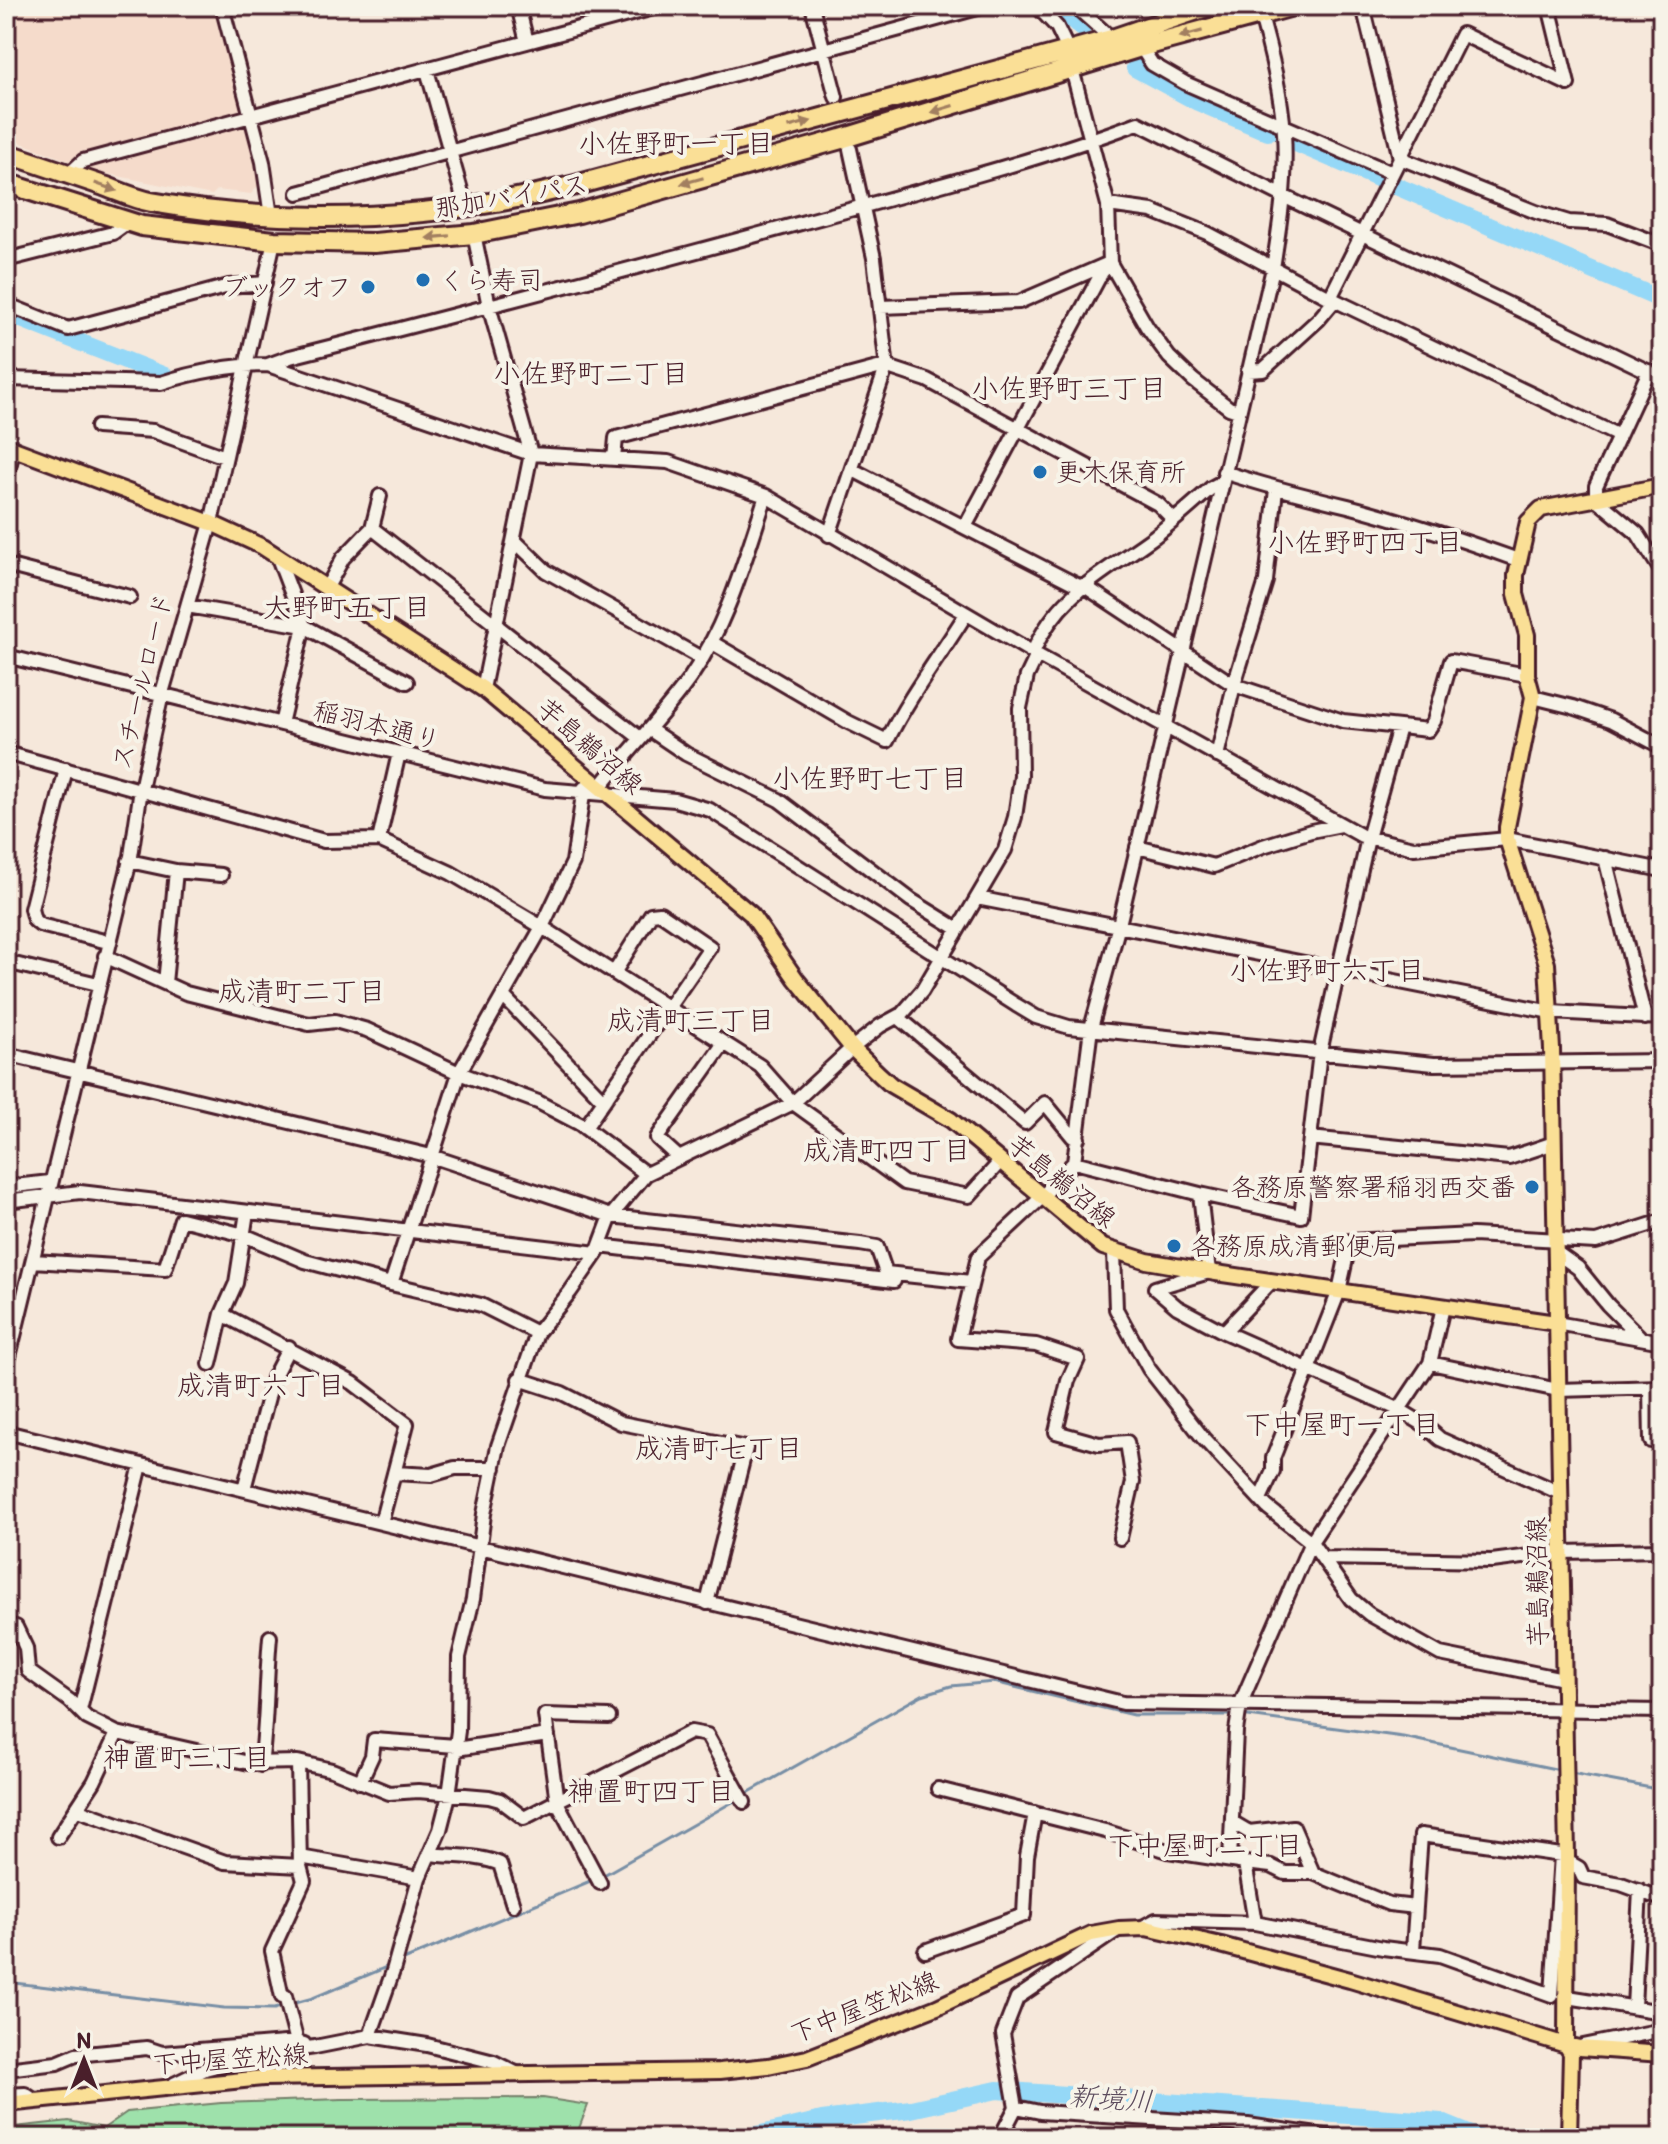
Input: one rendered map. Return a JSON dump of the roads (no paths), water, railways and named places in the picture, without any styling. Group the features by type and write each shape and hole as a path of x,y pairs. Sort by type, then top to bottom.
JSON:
{"highway":[{"name":"那加バイパス","path":"6,153 148,201 271,216 378,217 466,208 523,199 576,185 1112,39 1209,6"},
{"name":"那加バイパス","path":"6,183 142,226 274,241 374,243 474,234 595,208 841,139 1260,11 1293,6"},
{"name":"スチールロード","path":"271,216 274,241"}],"main road":[{"name":"芋島鵜沼線","path":"10,447 211,523 277,555 483,689 751,914 796,979 852,1048 891,1085 951,1120 1103,1247 1209,1272 1556,1323 1566,1772 1565,1857 1573,2047 1569,2138"},
{"path":"1556,1323 1557,1247 1547,964 1507,839 1533,697 1527,675 1527,635 1516,594 1518,560 1528,522 1541,509 1662,486"},
{"name":"下中屋笠松線","path":"6,2104 263,2078 720,2071 768,2066 807,2058 937,2007 1091,1934 1119,1929 1139,1929 1221,1945 1573,2047"},
{"path":"1573,2047 1662,2054"}],"street":[{"name":"スチールロード","path":"222,6 252,115 271,216"},
{"path":"518,6 527,42"},
{"path":"69,174 83,161 661,6"},
{"path":"812,6 836,97"},
{"path":"298,193 985,6"},
{"path":"1037,6 1057,27 1068,50"},
{"path":"1075,6 1112,39"},
{"path":"1363,6 1400,158"},
{"path":"1248,371 1263,370 1319,319 1332,299 1462,34 1568,84 1549,6"},
{"path":"1120,1538 1133,1482 1127,1442 1099,1444 1056,1432 1068,1381 1078,1359 1036,1345 958,1339 978,1257 1074,1162 1091,1028 1119,925 1273,268 1283,196 1283,128 1278,89 1260,11"},
{"path":"1141,47 1152,64 1185,83 1389,179"},
{"path":"1072,69 1108,205 1110,263 1147,327 1169,357 1193,380 1229,408 1238,411"},
{"path":"427,70 466,208"},
{"path":"268,365 864,206 1089,141 1138,123 1662,378"},
{"path":"829,535 885,366 880,307 864,206 850,149"},
{"path":"1400,158 1536,212 1569,222 1607,224 1662,245"},
{"path":"1108,205 1152,211 1207,233 1332,299 1619,436"},
{"path":"6,260 113,233 128,222"},
{"path":"474,234 489,306 531,454 483,689"},
{"name":"スチールロード","path":"7,1362 12,1318 33,1261 129,861 162,693 211,523 274,241"},
{"path":"880,307 1019,302 1110,263"},
{"path":"965,527 1102,272 1110,263"},
{"path":"6,304 68,329 229,286 265,283"},
{"path":"6,379 161,383 184,375 247,365 268,365 531,454 668,462 766,496 1035,654 1368,838 1414,848 1507,839 1662,870"},
{"path":"614,459 616,438 885,366 927,380 1158,504 1174,520"},
{"path":"1649,371 1596,486 1596,499 1638,534 1662,572"},
{"path":"97,427 153,431 225,457"},
{"path":"6,478 10,447"},
{"path":"853,470 1082,586 1234,685 1343,721 1428,730 1434,721 1451,661 1527,675"},
{"path":"1223,477 1420,526 1518,560"},
{"path":"370,2036 395,1964 419,1878 431,1854 449,1795 456,1748 459,1657 473,1599 484,1514 498,1446 537,1333 598,1250 611,1216 646,1174 793,1103 852,1048 880,1026 898,1017 922,991 1005,850 1015,817 1021,776 1020,708 1043,629 1082,586 1174,520 1223,477"},
{"path":"1217,756 1234,685 1266,581 1276,489"},
{"path":"327,587 343,558 372,528 380,496"},
{"path":"604,791 644,733 690,677 711,642 730,602 766,496"},
{"path":"372,528 496,627 644,733 779,800 911,900 958,929"},
{"path":"515,541 546,571 701,658"},
{"path":"277,555 304,626 281,724"},
{"path":"6,565 130,597"},
{"path":"187,606 304,626 407,682"},
{"path":"711,642 848,722 887,741 904,706 966,614"},
{"name":"稲羽本通り","path":"6,656 545,789 582,793 604,791 675,800 710,810 1036,1017 1069,1027 1434,1064 1662,1061"},
{"path":"1533,697 1611,720 1662,747"},
{"path":"1074,1162 1301,1216 1320,1052 1368,838 1399,727"},
{"path":"6,753 324,841 379,840 451,873 542,927 760,1066 793,1103 904,1183 969,1196 1000,1162"},
{"path":"379,840 399,753"},
{"path":"66,769 31,909 34,920 40,925 108,942"},
{"path":"391,1284 459,1073 542,927 573,862 587,777"},
{"path":"1137,847 1214,866 1263,846 1341,825"},
{"path":"1605,858 1645,1018"},
{"path":"129,861 176,871 221,875"},
{"path":"165,983 176,871"},
{"path":"977,898 1551,1012 1662,1018"},
{"path":"585,1128 710,947 660,913 651,914 614,973"},
{"path":"105,956 186,993 309,1024 335,1021 367,1030 459,1073 538,1102 585,1128 646,1174"},
{"path":"6,962 98,984"},
{"path":"503,996 604,1101"},
{"path":"898,1017 1025,1123 1045,1103 1073,1137 1078,1138"},
{"path":"679,1158 657,1138 724,1043"},
{"path":"6,1054 431,1156 611,1216 877,1247 886,1273 971,1282"},
{"path":"1310,1138 1509,1158 1554,1143"},
{"path":"6,1187 50,1182"},
{"path":"6,1201 80,1192 918,1283 918,1276"},
{"path":"1200,1194 1209,1272 1155,1288 1177,1307 1224,1332 1398,1409 1440,1439 1560,1493"},
{"path":"210,1364 222,1314 236,1283 247,1212"},
{"path":"33,1261 165,1269 181,1219 244,1235 305,1261 481,1305 537,1333"},
{"path":"1260,1499 1273,1471 1273,1458 1339,1291 1350,1241 1473,1235 1557,1247 1596,1242 1662,1221"},
{"path":"1557,1247 1608,1305 1644,1337"},
{"path":"1114,1252 1116,1309 1149,1369 1203,1438 1260,1499 1311,1542 1351,1599 1369,1614 1440,1654 1563,1679"},
{"path":"1224,1332 1272,1281"},
{"path":"1230,1860 1240,1705 1311,1542 1430,1363 1443,1307"},
{"path":"222,1314 353,1383 407,1424 381,1523"},
{"path":"1556,1323 1662,1342"},
{"path":"1644,1337 1662,1329"},
{"path":"244,1489 273,1378 289,1347"},
{"path":"1430,1363 1558,1390 1656,1388 1651,1441 1662,1441"},
{"path":"519,1379 562,1393 621,1423 746,1448 707,1603"},
{"path":"6,1432 1123,1703 1662,1711"},
{"path":"80,1710 141,1465"},
{"path":"394,1473 431,1475 455,1468 494,1468"},
{"path":"1323,1558 1492,1561 1561,1552 1662,1550"},
{"path":"6,1625 16,1627 26,1648 28,1671 87,1718 117,1733 151,1739 185,1751 261,1765 298,1762 332,1770 389,1793 456,1793 500,1800 524,1818 691,1732 707,1735 742,1799"},
{"path":"261,1765 266,1730 265,1689 270,1637"},
{"path":"599,1879 557,1802 545,1715 609,1717"},
{"path":"58,1837 94,1782 117,1733"},
{"path":"360,1782 372,1756 374,1740 456,1748 548,1735"},
{"path":"297,2042 272,1951 304,1881 300,1861 298,1762"},
{"path":"938,1789 1105,1831 1168,1851 1271,1866 1285,1873 1313,1873 1389,1904 1416,1907"},
{"path":"76,1809 225,1862 300,1861 419,1878"},
{"path":"925,1951 1024,1915 1027,1856 1035,1813"},
{"path":"1232,1822 1249,1832 1293,1827 1313,1873"},
{"path":"1413,1950 1421,1835 1565,1857 1579,1868 1583,1877 1640,1890 1662,1899"},
{"path":"431,1854 462,1859 487,1858 500,1864 513,1905"},
{"path":"1139,1929 1156,1920 1255,1923 1383,1948 1440,1955 1552,1995 1565,1857"},
{"path":"1245,1863 1255,1923"},
{"path":"1634,2007 1640,1890"},
{"path":"1000,2138 1016,2107 1003,2034 1017,1998 1119,1929"},
{"path":"1574,1998 1662,2012"},
{"path":"1573,2047 1662,2030"},
{"path":"170,2086 205,2069 253,2056 370,2036 440,2048 494,2062 518,2074"},
{"path":"6,2069 57,2063 76,2055 147,2048 162,2053 297,2042 315,2047"},
{"path":"6,2095 25,2094 34,2100"},
{"path":"1016,2107 1040,2112 1248,2125 1338,2138"}],"waterway":[{"path":"1056,6 1082,28"},
{"path":"1135,68 1198,102 1268,132"},
{"path":"1298,144 1662,300"},
{"path":"6,313 165,376"},
{"path":"744,1795 922,1695 951,1686 994,1682 1133,1715 1233,1715"},
{"path":"1241,1715 1403,1737 1560,1770"},
{"path":"1571,1773 1662,1790"},
{"path":"602,1876 738,1799"},
{"path":"399,1962 595,1879"},
{"path":"291,2004 389,1966"},
{"path":"6,1982 224,2008 274,2009 284,2006"},
{"name":"新境川","path":"744,2138 822,2120 911,2109 997,2090 1440,2122 1479,2138"}],"place":[{"name":"くら寿司","path":"423,280"},
{"name":"ブックオフ","path":"368,287"},
{"name":"更木保育所","path":"1040,472"},
{"name":"各務原警察署稲羽西交番","path":"1532,1187"},
{"name":"各務原成清郵便局","path":"1174,1246"}],"district":[{"name":"小佐野町一丁目","path":"676,143"},
{"name":"小佐野町二丁目","path":"591,373"},
{"name":"小佐野町三丁目","path":"1069,388"},
{"name":"小佐野町四丁目","path":"1365,542"},
{"name":"大野町五丁目","path":"347,607"},
{"name":"小佐野町七丁目","path":"870,778"},
{"name":"小佐野町六丁目","path":"1327,970"},
{"name":"成清町二丁目","path":"302,991"},
{"name":"成清町三丁目","path":"691,1020"},
{"name":"成清町四丁目","path":"887,1150"},
{"name":"成清町六丁目","path":"261,1385"},
{"name":"下中屋町一丁目","path":"1342,1424"},
{"name":"成清町七丁目","path":"719,1448"},
{"name":"神置町三丁目","path":"187,1757"},
{"name":"神置町四丁目","path":"651,1791"},
{"name":"下中屋町二丁目","path":"1205,1845"}]}
